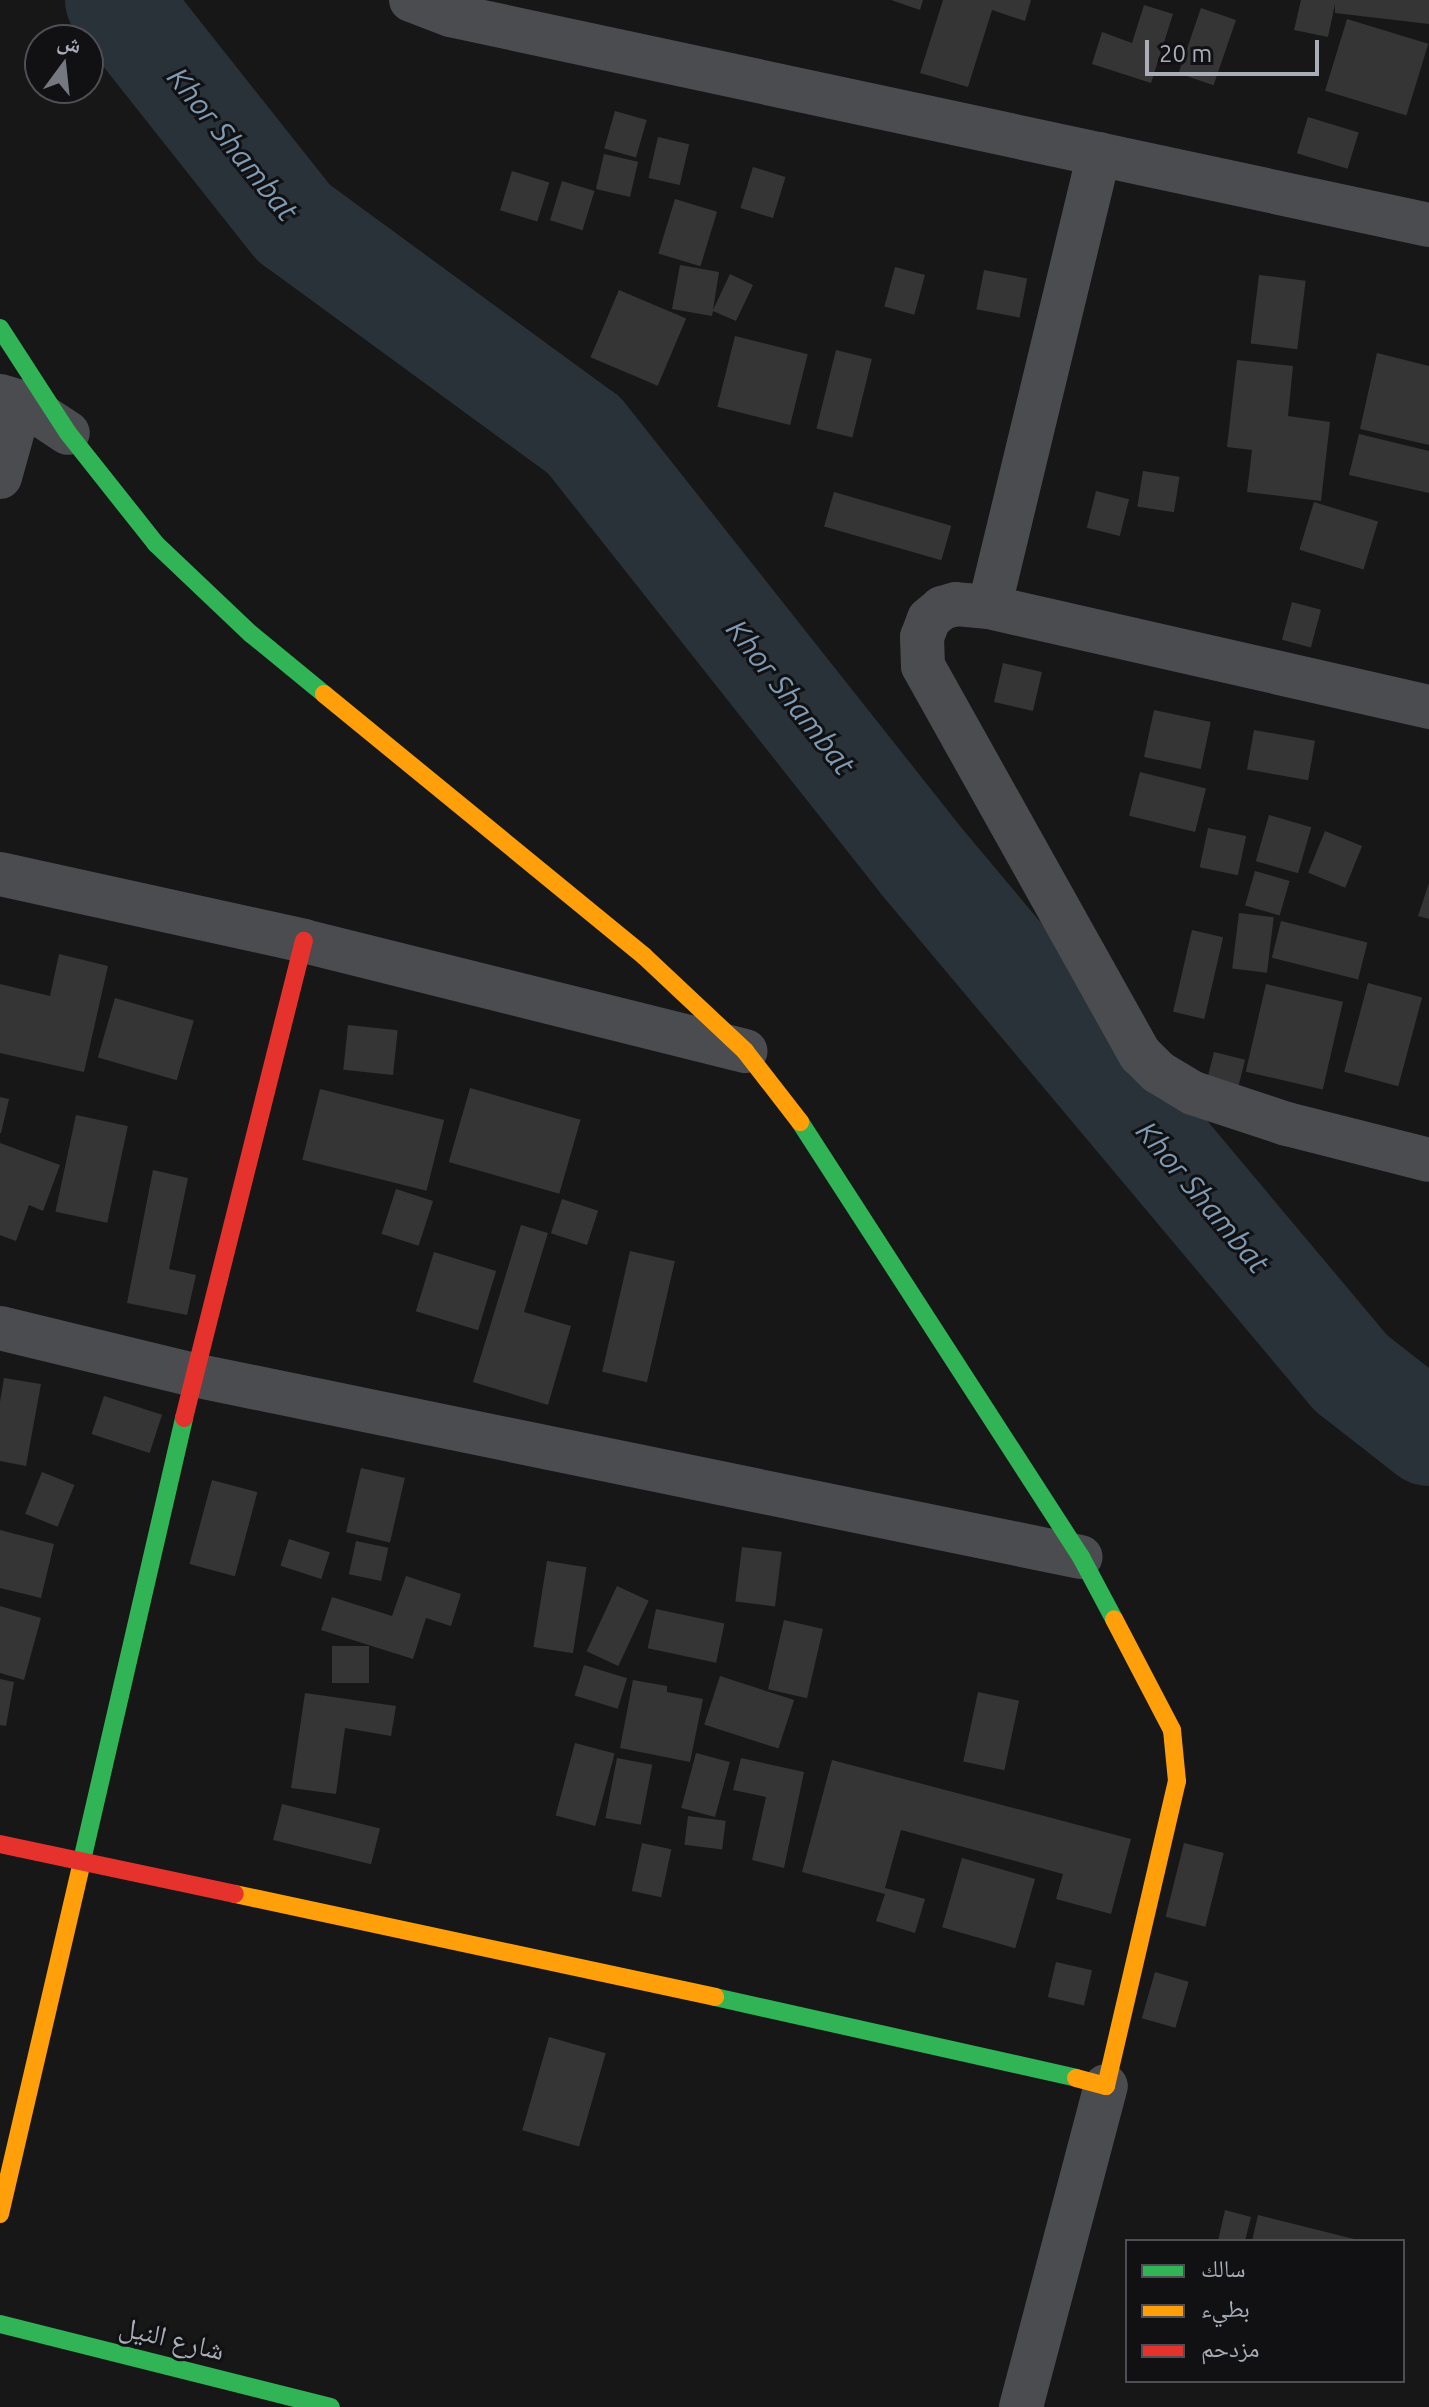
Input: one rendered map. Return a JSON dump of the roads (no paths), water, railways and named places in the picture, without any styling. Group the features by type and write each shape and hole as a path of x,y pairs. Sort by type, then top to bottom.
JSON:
{"street":[{"path":"411,0 450,15 1429,225"},
{"path":"989,607 1099,154"},
{"path":"0,328 68,433 156,544 251,634 644,956 745,1051 809,1136 1081,1557 1172,1730 1177,1781 1106,2086 1021,2407"},
{"path":"0,477 11,399 68,433"},
{"path":"1429,707 989,607 956,604 942,608 929,619 922,637 923,666 1140,1054 1158,1072 1193,1093 1287,1124 1429,1160"},
{"path":"0,874 304,941 745,1051"},
{"path":"0,2214 194,1375 304,941"},
{"path":"0,1328 194,1375 1081,1557"},
{"path":"0,1844 1026,2064 1106,2086"},
{"name":"شارع النيل","path":"0,2324 311,2405"}],"waterway":[{"name":"Khor Shambat","path":"117,0 294,223 584,435 923,863 1351,1373 1429,1434"}]}
